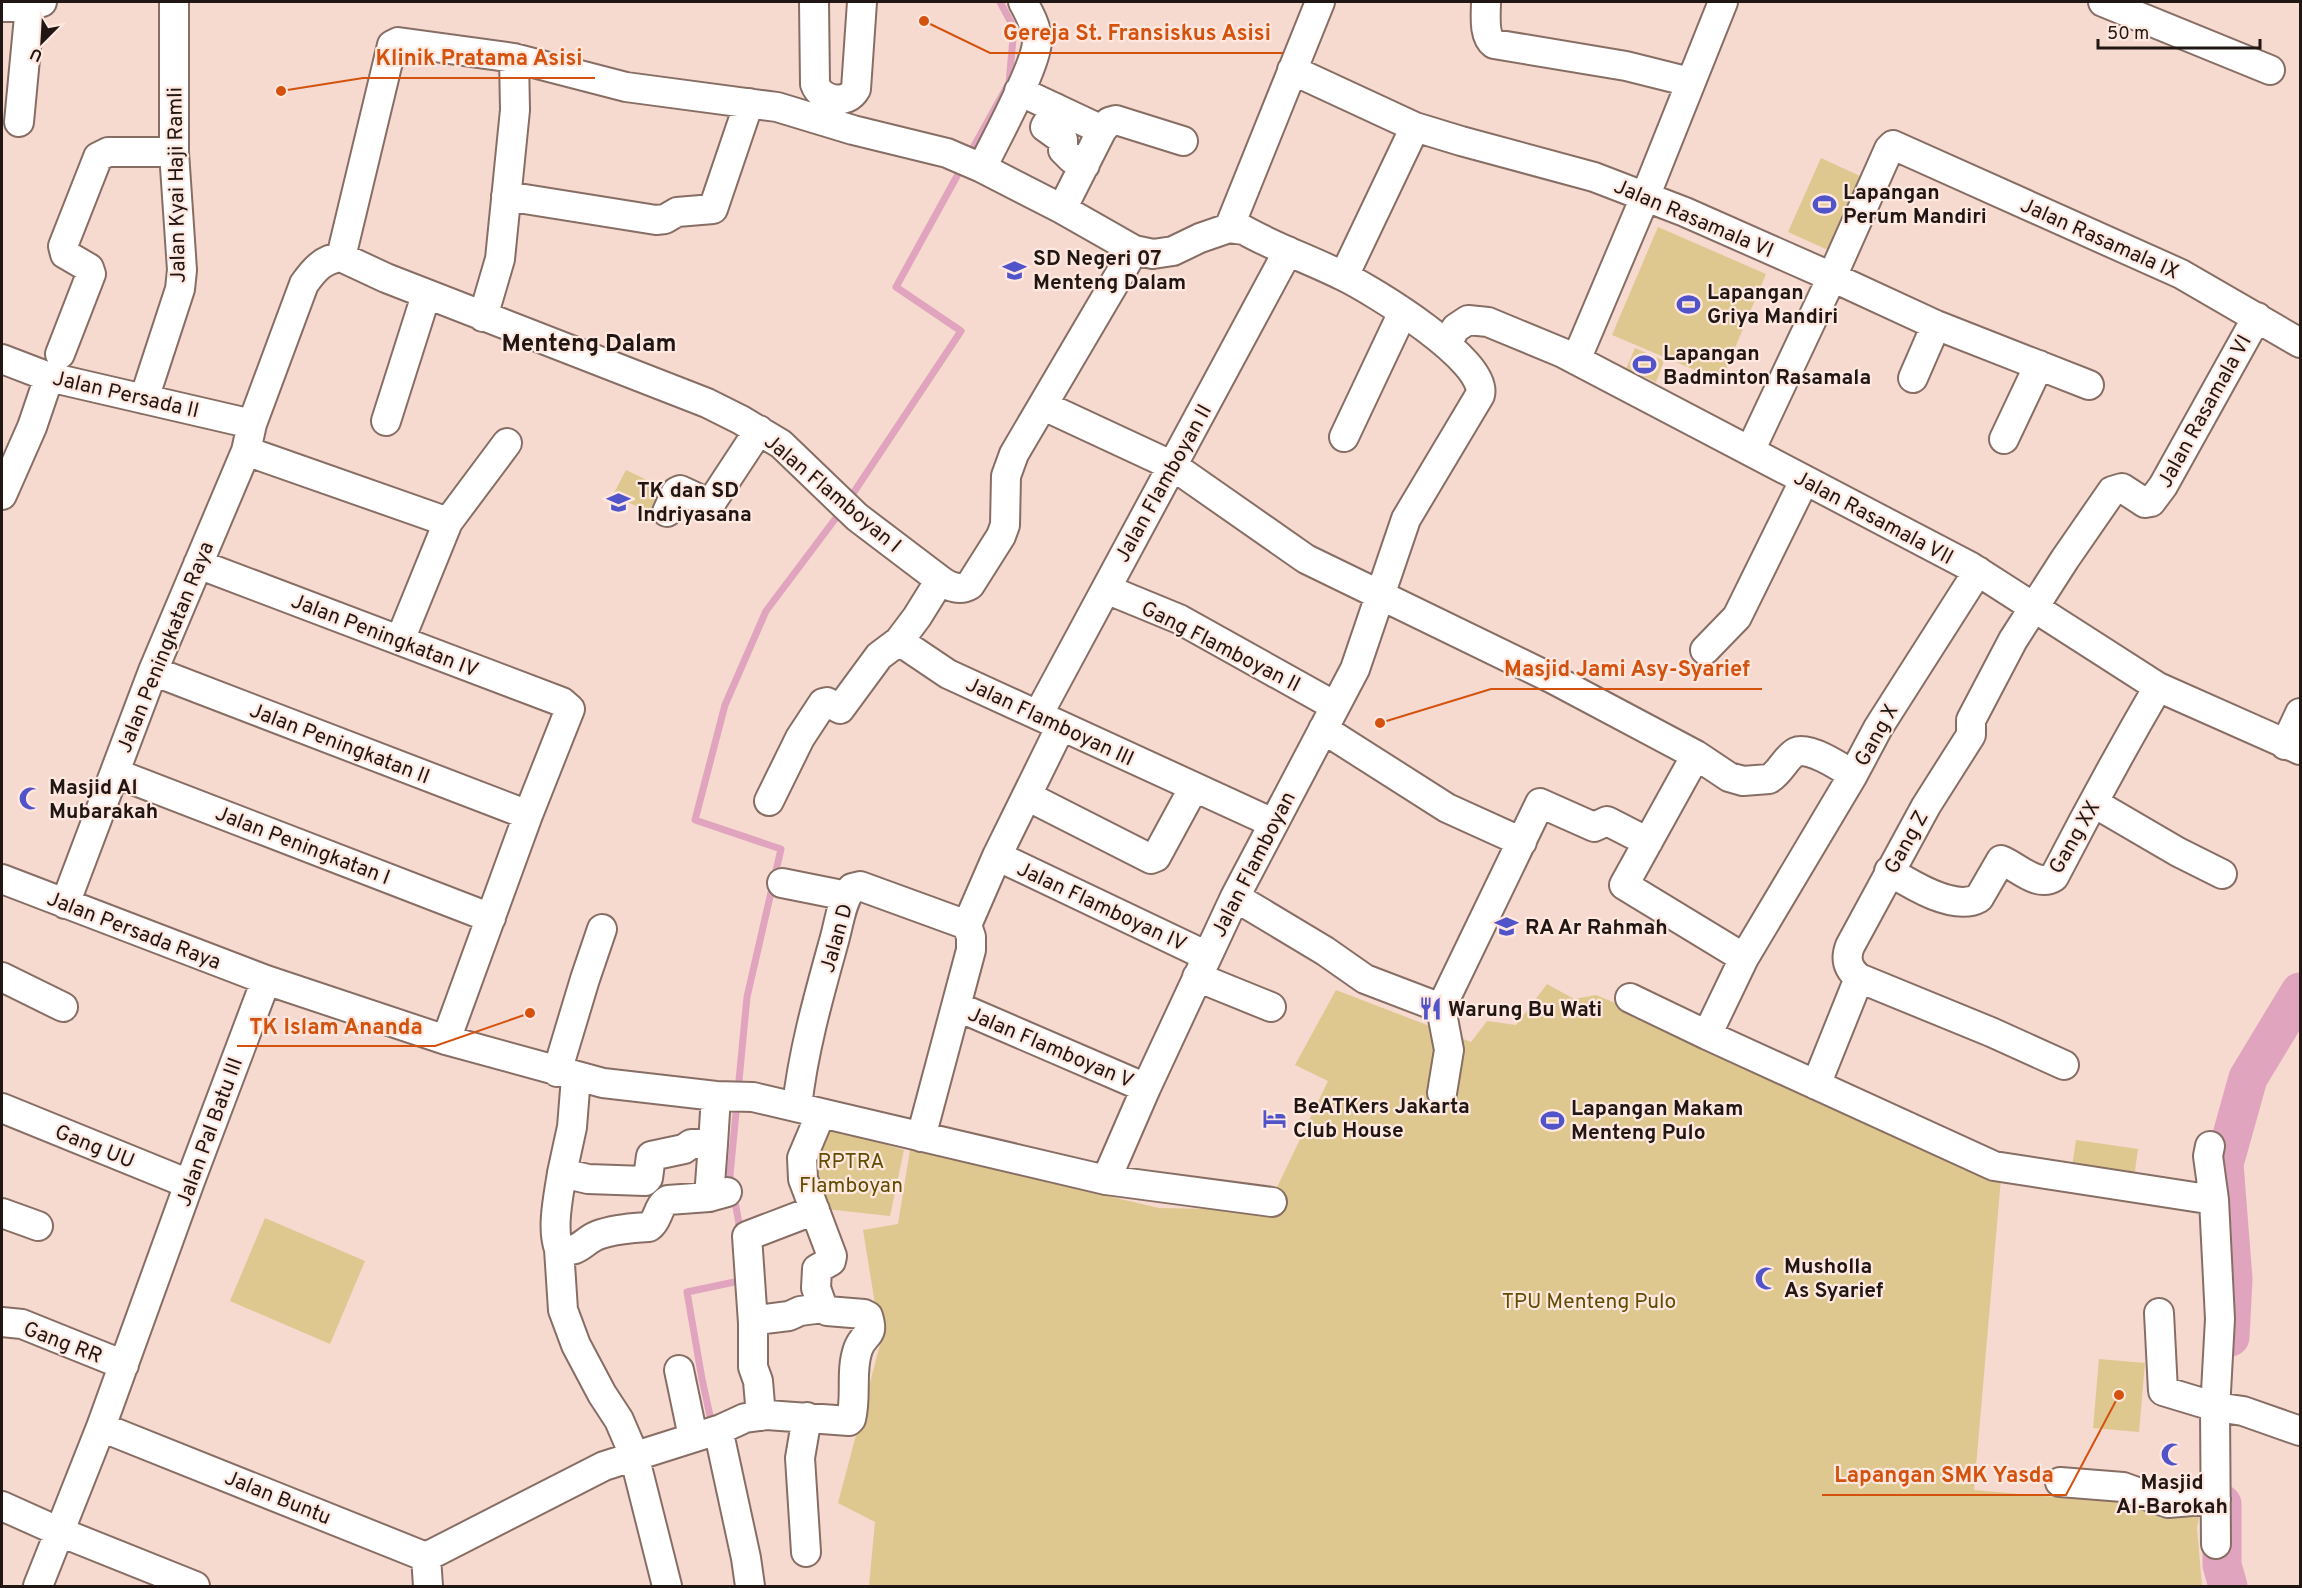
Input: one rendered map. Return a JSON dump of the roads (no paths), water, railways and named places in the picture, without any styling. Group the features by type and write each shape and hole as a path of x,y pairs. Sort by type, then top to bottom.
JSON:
{"street":[{"name":"Jalan Kyai Haji Ramli","path":"144,399 180,289 182,270 174,152 174,2"},
{"path":"814,2 814,84 828,98 839,99 851,96 856,89 862,2"},
{"path":"1229,228 1320,2"},
{"path":"1486,2 1486,25 1489,40 1494,44 1626,66 1690,82"},
{"path":"1575,360 1645,197 1723,2"},
{"path":"2103,2 2270,70"},
{"path":"2,7 36,4 19,122"},
{"path":"966,161 1019,91 1036,49 1034,7"},
{"path":"341,257 393,43 398,42 514,58 626,87 777,107 966,161 1062,209 1134,250 1153,254 1173,250 1229,228 1244,230 1344,276 1415,127"},
{"path":"483,317 500,259 515,110 514,58"},
{"name":"Jalan Rasamala VI","path":"1292,70 1415,127 1594,177 1645,197 1832,277 1936,325 2089,385"},
{"path":"1019,91 1102,130"},
{"path":"506,196 656,220 665,219 677,212 712,209 735,150 749,104"},
{"path":"1056,108 1046,124 1046,129 1063,140 1063,150 1067,154 1085,165"},
{"path":"1062,209 1102,130 1109,122 1116,120 1183,141"},
{"name":"Jalan Rasamala IX","path":"1832,277 1889,149 1893,145 2181,274 2301,343"},
{"path":"2,495 32,427 91,274 89,268 65,254 63,246 98,157 108,152 174,152"},
{"name":"Jalan Flamboyan I","path":"341,257 483,317 707,403 759,430 781,444 850,509 940,580 955,587 964,588 970,585 1001,536 1005,525 1006,476 1014,454 1134,250"},
{"name":"Jalan Flamboyan II","path":"966,925 1027,795 1049,720 1106,589 1288,252"},
{"name":"Jalan Peningkatan Raya","path":"65,904 153,671 249,437 304,284 319,265 341,257"},
{"name":"Jalan Flamboyan","path":"1106,1180 1235,897 1354,669 1406,519 1482,388 1478,378 1446,344 1403,312 1344,276"},
{"path":"1750,451 1832,277"},
{"path":"386,422 426,294"},
{"path":"1344,437 1403,312"},
{"name":"Jalan Rasamala VI","path":"2034,607 2112,491 2122,488 2145,503 2151,502 2197,428 2257,317"},
{"name":"Jalan Rasamala VII","path":"1446,344 1456,328 1468,320 1488,322 1575,360 1977,571 2158,687 2293,748"},
{"path":"1913,378 1936,325"},
{"name":"Jalan Persada II","path":"2,359 55,365 249,437 448,522"},
{"path":"2004,439 2039,365"},
{"path":"1044,406 1173,466 1306,559 1380,593"},
{"path":"667,513 676,492 680,490 706,502 713,500 759,430"},
{"path":"400,640 448,522 507,443"},
{"path":"1705,650 1737,617 1804,481"},
{"name":"Jalan Peningkatan IV","path":"198,564 562,702 570,709 528,815"},
{"name":"Gang X","path":"1380,593 1553,679 1696,755 1729,777 1743,781 1769,779 1796,752 1806,751 1814,753 1853,776 1878,728 1977,571"},
{"path":"769,801 800,738 823,703 827,702 840,709 879,656 899,641 940,580"},
{"name":"Gang Flamboyan II","path":"1106,589 1179,620 1329,717 1447,808 1522,842"},
{"name":"Gang Z","path":"1859,978 1850,969 1847,953 1889,871 1926,806 1971,735 1971,720 2013,640 2034,607"},
{"name":"Jalan Flamboyan III","path":"899,641 948,674 1273,823"},
{"name":"Jalan Peningkatan II","path":"153,671 528,815"},
{"name":"Gang XX","path":"1889,871 1915,887 1947,900 1979,898 2002,860 2040,881 2048,881 2054,877 2112,765 2158,687"},
{"path":"2293,748 2301,713"},
{"path":"1696,755 1624,885 1744,958"},
{"name":"Jalan Peningkatan I","path":"115,773 491,918"},
{"path":"1707,1035 1744,958 1853,776"},
{"path":"1027,795 1151,859 1156,857 1194,787"},
{"path":"1442,1093 1449,1050 1441,1008 1540,803 1594,827 1607,821 1648,842"},
{"path":"2094,803 2178,852 2222,874"},
{"path":"446,1040 528,815"},
{"name":"Jalan Flamboyan IV","path":"997,856 1271,1006"},
{"path":"782,883 847,896"},
{"name":"Jalan Persada Raya","path":"4,886 65,904 266,980"},
{"name":"Jalan D","path":"823,1308 816,1288 817,1269 831,1261 832,1256 803,1179 802,1158 809,1110 800,1083 826,969 847,896 852,888 860,886 966,925"},
{"path":"1235,897 1325,951 1365,979 1441,1008"},
{"path":"921,1137 970,950 971,937 966,925"},
{"path":"602,929 585,979 567,1074 572,1127 558,1201 556,1242 559,1249 563,1310 576,1345 602,1394 619,1420 634,1455 667,1587"},
{"path":"2,977 63,1006"},
{"path":"1816,1085 1859,978 1991,1032 2064,1065"},
{"path":"266,980 446,1040 603,1083 733,1097 809,1110 1106,1180 1272,1203"},
{"name":"Jalan Pal Batu III","path":"38,1587 101,1427 266,980"},
{"path":"1630,998 1994,1166 2214,1200"},
{"name":"Jalan Flamboyan V","path":"956,1006 1146,1088"},
{"path":"559,1249 576,1250 600,1234 649,1227 654,1223 664,1201 718,1195 713,1144 733,1097"},
{"name":"Gang UU","path":"2,1108 189,1184"},
{"path":"562,1173 588,1179 645,1181 648,1178 651,1156 684,1149 691,1143 713,1144"},
{"path":"2210,1146 2208,1156 2214,1200 2226,1408 2216,1499 2216,1544"},
{"path":"761,1416 758,1381 753,1368 753,1323 747,1236 815,1210"},
{"path":"2,1213 38,1226"},
{"path":"428,1587 426,1557 604,1466 745,1418 761,1416 851,1419 858,1348 872,1328 868,1316 827,1311 823,1308 758,1320 753,1323"},
{"path":"2159,1313 2163,1391 2301,1431"},
{"name":"Gang RR","path":"2,1322 22,1324 124,1365"},
{"path":"680,1370 711,1431 720,1438 746,1558 750,1587"},
{"path":"806,1552 800,1458 807,1417"},
{"name":"Jalan Buntu","path":"101,1427 426,1557"},
{"path":"2060,1482 2123,1487 2168,1503 2216,1499"},
{"path":"2,1506 195,1587"}],"waterway":[{"path":"969,155 1009,83 1014,28 1000,2"},
{"path":"848,501 961,331 896,287 962,167"},
{"path":"738,1091 747,997 781,849 695,820 725,705 766,611 842,510"},
{"path":"2230,1337 2233,1279 2224,1164 2248,1078 2300,992"},
{"path":"737,1102 730,1175 741,1234"},
{"path":"712,1425 687,1292 744,1280"},
{"path":"2222,1504 2222,1565 2228,1586"}],"place":[{"name":"Gereja St. Fransiskus Asisi","path":"924,21"},
{"name":"Klinik Pratama Asisi","path":"281,91"},
{"name":"Lapangan Perum Mandiri","path":"1825,204"},
{"name":"SD Negeri 07 Menteng Dalam","path":"1015,270"},
{"name":"Lapangan Griya Mandiri","path":"1689,304"},
{"name":"Lapangan Badminton Rasamala","path":"1645,365"},
{"name":"TK dan SD Indriyasana","path":"619,502"},
{"name":"Masjid Jami Asy-Syarief","path":"1380,723"},
{"name":"Masjid Al Mubarakah","path":"31,799"},
{"name":"RA Ar Rahmah","path":"1507,927"},
{"name":"Warung Bu Wati","path":"1430,1009"},
{"name":"TK Islam Ananda","path":"530,1013"},
{"name":"BeATKers Jakarta Club House","path":"1275,1118"},
{"name":"Lapangan Makam Menteng Pulo","path":"1553,1120"},
{"name":"Musholla As Syarief","path":"1766,1278"},
{"name":"Lapangan SMK Yasda","path":"2119,1395"},
{"name":"Masjid Al-Barokah","path":"2172,1454"}],"district":[{"name":"Menteng Dalam","path":"589,343"}],"park label":[{"name":"RPTRA Flamboyan","path":"851,1173"},
{"name":"TPU Menteng Pulo","path":"1589,1301"}]}
